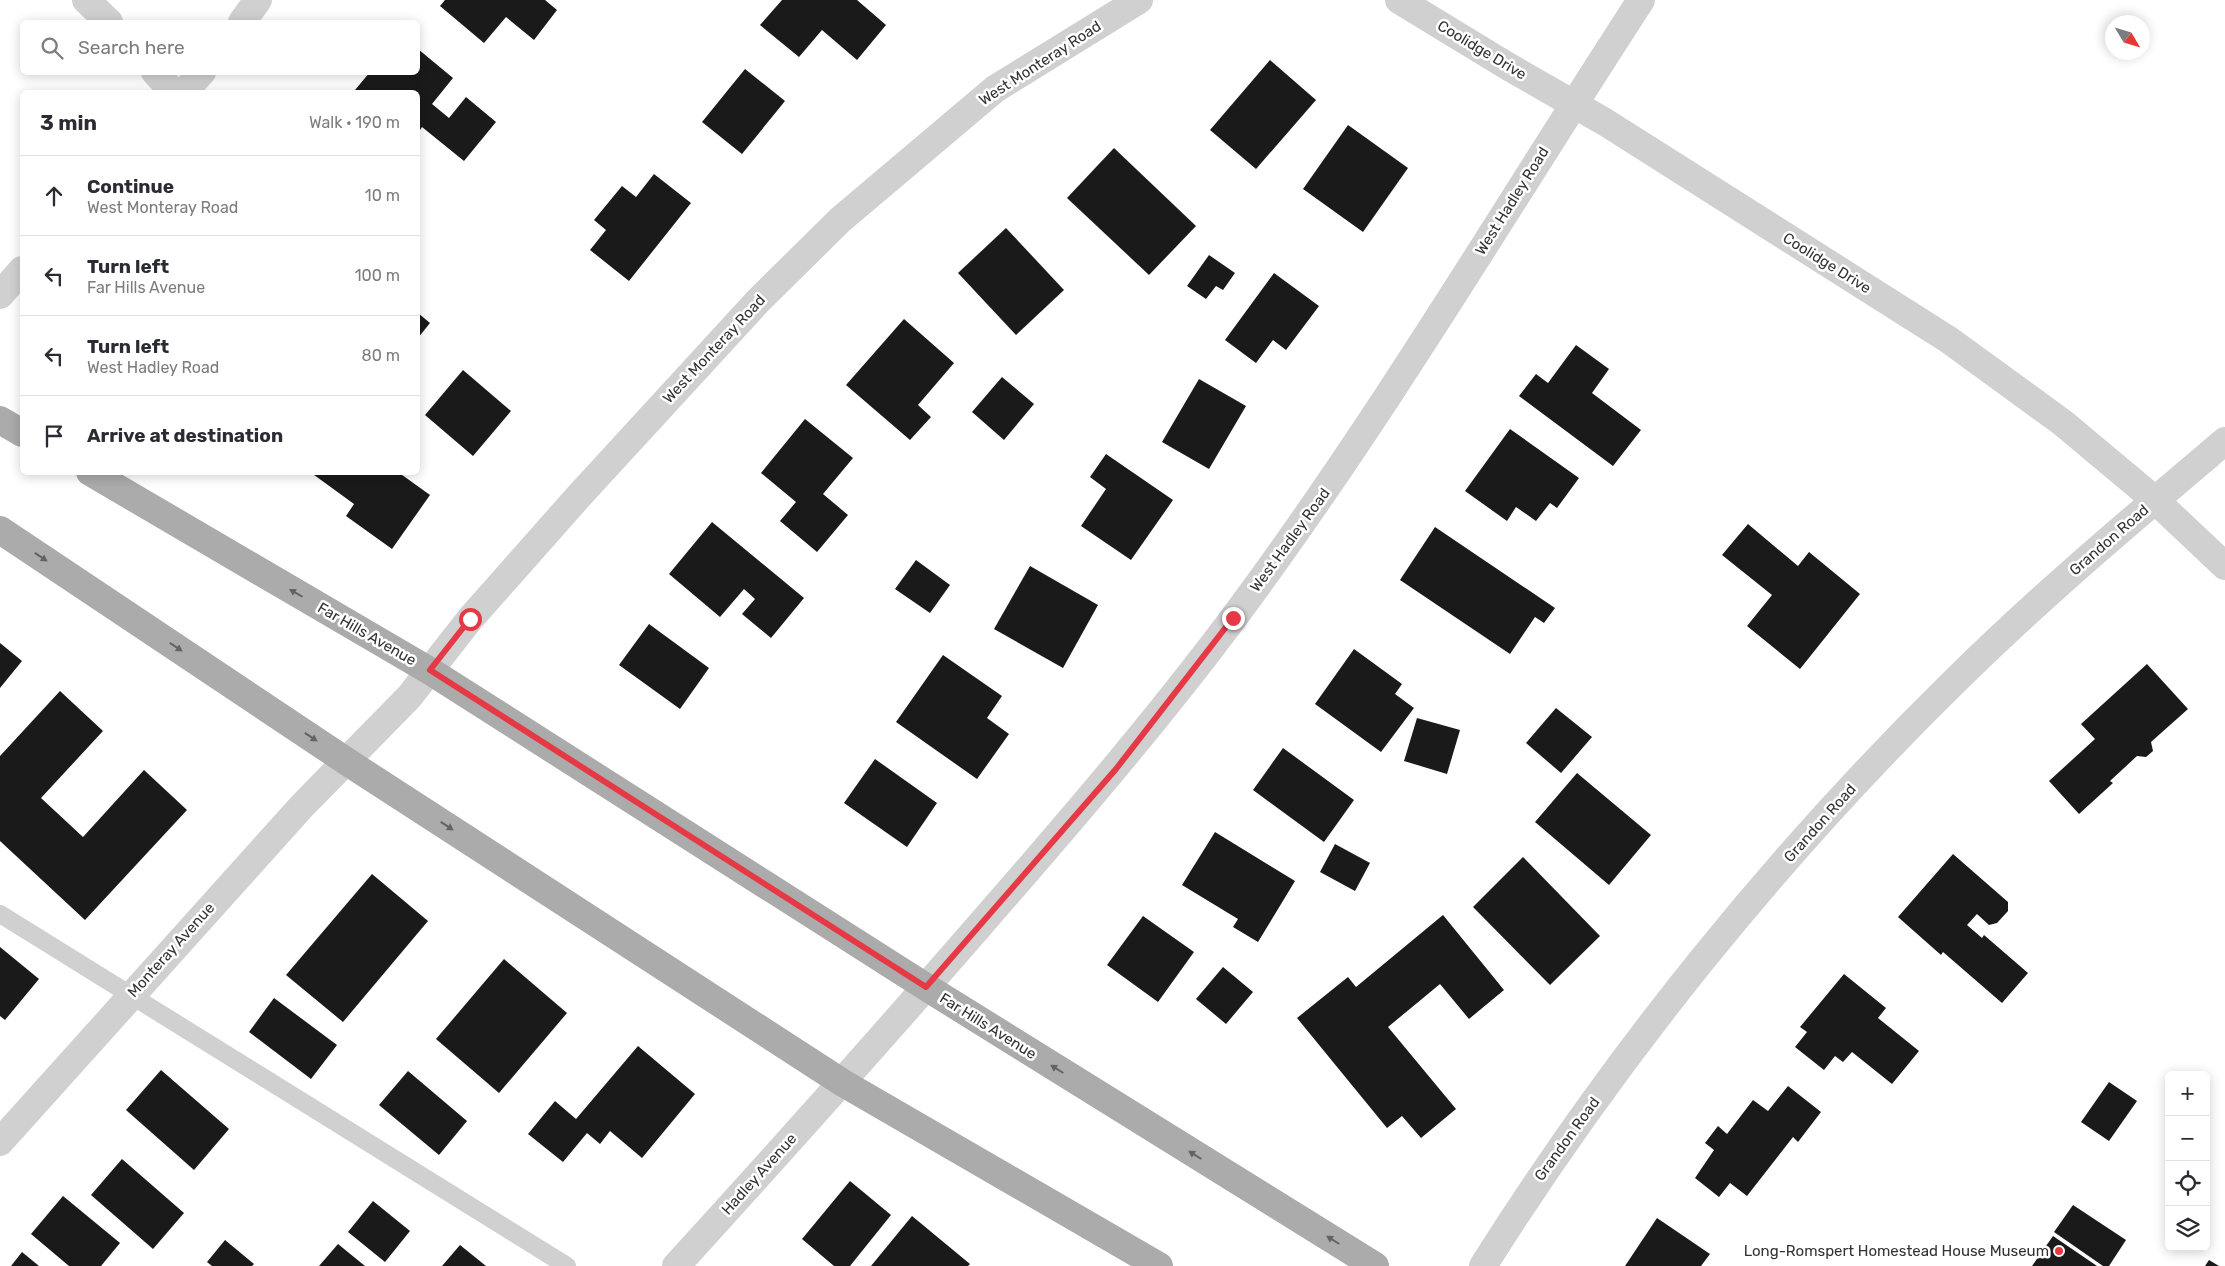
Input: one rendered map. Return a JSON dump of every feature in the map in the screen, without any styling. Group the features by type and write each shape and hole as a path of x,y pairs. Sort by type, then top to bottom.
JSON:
{"main road":[{"path":"0,420 20,432"},
{"name":"Far Hills Avenue","path":"95,475 430,670 926,987 1375,1266"},
{"path":"0,530 346,761 843,1083 1159,1266"}],"street":[{"path":"86,0 107,20"},
{"path":"243,20 258,0"},
{"name":"West Monteray Road","path":"346,761 409,697 470,619 578,497 758,301 840,220 995,89 1139,0"},
{"name":"Coolidge Drive","path":"1399,0 1573,104 1949,340 2063,422 2155,500 2225,566"},
{"name":"West Hadley Road","path":"843,1083 1116,769 1239,610 1322,495 1405,370 1641,0"},
{"path":"158,75 171,90"},
{"path":"186,90 199,75"},
{"path":"0,295 20,272"},
{"name":"Grandon Road","path":"1484,1266 1536,1182 1587,1111 1706,957 1813,828 1956,679 2076,567 2225,441"},
{"name":"Monteray Avenue","path":"0,1142 130,995 302,806 346,761"},
{"name":"Hadley Avenue","path":"676,1266 843,1083"}],"lane":[{"path":"0,914 567,1266"}],"building":[{"path":"445,0 545,0 557,10 534,40 506,17 484,43 440,6"},
{"path":"782,0 857,0 886,25 857,60 822,30 799,57 760,25"},
{"path":"420,51 453,78 432,104 449,118 466,97 496,122 464,161 422,127 420,130 420,90 355,90 368,75 420,75"},
{"path":"1270,60 1316,100 1256,169 1210,130"},
{"path":"745,69 785,101 742,154 702,122"},
{"path":"1348,125 1408,168 1363,232 1303,189"},
{"path":"1114,148 1196,226 1149,275 1067,198"},
{"path":"654,174 691,203 629,281 590,250 606,230 594,220 622,186 636,197"},
{"path":"1006,228 1064,290 1016,335 958,273"},
{"path":"1209,255 1235,273 1223,290 1216,286 1206,299 1187,286"},
{"path":"1274,273 1319,306 1286,350 1273,340 1256,363 1225,340"},
{"path":"420,315 430,323 420,336"},
{"path":"904,319 954,363 918,405 931,417 910,440 846,385"},
{"path":"1576,345 1609,369 1592,393 1641,430 1613,466 1519,396 1536,374 1548,383"},
{"path":"463,370 511,411 473,456 425,415"},
{"path":"1002,377 1034,404 1004,440 972,412"},
{"path":"1199,379 1246,406 1209,469 1162,442"},
{"path":"805,419 853,458 823,494 848,515 817,552 780,521 796,502 761,473"},
{"path":"1510,429 1579,478 1557,508 1550,503 1536,521 1516,507 1507,521 1465,491"},
{"path":"1106,454 1173,500 1131,560 1081,526 1106,489 1090,477"},
{"path":"314,475 402,475 430,495 392,549 346,516 354,504"},
{"path":"712,522 804,598 771,638 742,614 755,599 744,589 720,617 669,574"},
{"path":"1748,524 1798,566 1809,552 1860,594 1800,669 1747,626 1772,595 1722,555"},
{"path":"1435,527 1555,608 1544,623 1535,617 1510,654 1400,580"},
{"path":"916,560 950,585 930,613 895,589"},
{"path":"1030,566 1098,605 1063,668 994,629"},
{"path":"649,624 709,668 680,709 619,665"},
{"path":"0,643 22,661 0,688"},
{"path":"1354,649 1402,684 1395,694 1414,708 1381,752 1315,704"},
{"path":"943,655 1002,696 987,718 1009,734 977,779 896,722"},
{"path":"2147,664 2188,709 2151,742 2153,751 2146,757 2137,756 2110,781 2113,783 2079,814 2049,781 2095,739 2081,724"},
{"path":"60,691 103,731 41,798 83,837 144,770 187,810 85,920 0,841 0,756"},
{"path":"1556,708 1592,737 1561,773 1526,743"},
{"path":"1417,718 1460,730 1447,774 1404,761"},
{"path":"1283,748 1354,800 1324,842 1253,790"},
{"path":"875,759 937,803 907,847 844,803"},
{"path":"1577,773 1651,835 1609,885 1535,822"},
{"path":"1215,832 1295,881 1258,942 1233,927 1238,919 1182,885"},
{"path":"1335,844 1370,863 1355,891 1320,872"},
{"path":"1953,854 2008,902 2008,911 1997,923 1989,925 1977,914 1967,925 1982,938 1984,935 2028,973 2002,1003 1943,952 1941,955 1898,917"},
{"path":"1523,857 1600,936 1550,985 1473,907"},
{"path":"372,874 428,921 343,1022 286,975"},
{"path":"1443,915 1504,990 1469,1019 1440,984 1388,1027 1456,1109 1421,1138 1402,1116 1387,1128 1297,1018 1348,977 1356,987"},
{"path":"1143,916 1194,952 1158,1002 1107,965"},
{"path":"0,947 39,979 5,1020 0,1016"},
{"path":"504,959 567,1013 499,1093 436,1039"},
{"path":"1223,967 1253,992 1226,1024 1196,999"},
{"path":"1844,974 1886,1008 1878,1018 1919,1051 1892,1084 1852,1052 1843,1062 1835,1056 1824,1070 1795,1047 1807,1032 1800,1027"},
{"path":"274,998 337,1045 311,1079 249,1032"},
{"path":"638,1046 695,1094 642,1158 610,1131 600,1144 587,1133 563,1162 528,1134 555,1101 576,1119"},
{"path":"161,1070 229,1129 194,1170 126,1110"},
{"path":"408,1071 467,1121 439,1155 379,1105"},
{"path":"2109,1082 2137,1101 2109,1141 2081,1122"},
{"path":"1788,1086 1821,1112 1798,1142 1793,1137 1747,1196 1730,1183 1719,1197 1695,1178 1714,1150 1705,1143 1718,1126 1727,1134 1753,1100 1768,1111"},
{"path":"122,1159 184,1213 153,1249 91,1195"},
{"path":"850,1181 891,1215 850,1266 834,1266 802,1239"},
{"path":"63,1196 120,1243 101,1266 69,1266 31,1234"},
{"path":"373,1201 410,1231 385,1262 348,1232"},
{"path":"2073,1205 2126,1240 2109,1266 2103,1266 2054,1232"},
{"path":"912,1216 970,1264 968,1266 871,1266"},
{"path":"1657,1218 1710,1254 1701,1266 1625,1266"},
{"name":"Long-Romspert Homestead House Museum","path":"2053,1236 2097,1266 2032,1266"},
{"path":"225,1240 254,1264 252,1266 212,1266 207,1262"},
{"path":"338,1244 365,1266 319,1266"},
{"path":"460,1245 486,1266 442,1266"},
{"path":"22,1252 39,1266 11,1266"},
{"path":"2209,1260 2219,1266 2205,1266"}],"place":[{"name":"Long-Romspert Homestead House Museum","path":"2059,1251"}],"route":[{"path":"470,619 430,670 926,987 1116,769 1233,618"}]}
